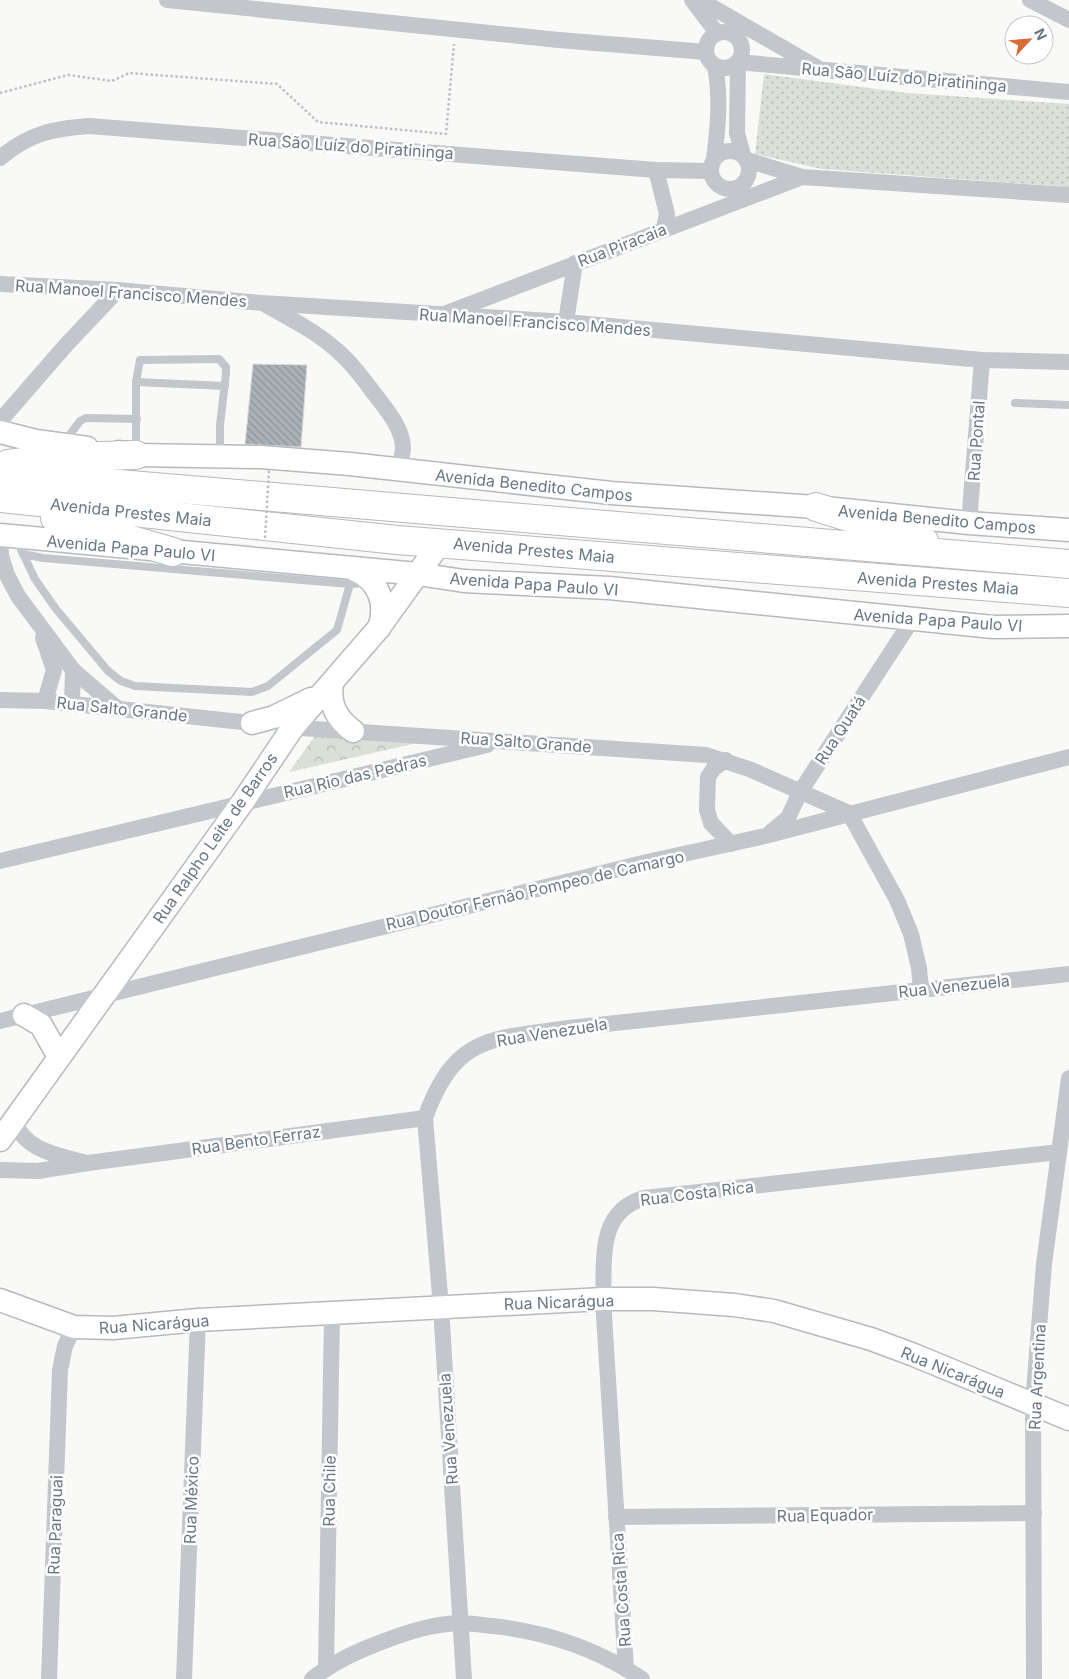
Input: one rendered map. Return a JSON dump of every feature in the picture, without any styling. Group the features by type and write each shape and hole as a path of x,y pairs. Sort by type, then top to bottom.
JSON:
{"highway":[{"path":"0,463 14,464 66,457 136,455"},
{"name":"Avenida Prestes Maia","path":"0,474 732,534 1069,564"},
{"name":"Avenida Prestes Maia","path":"0,498 440,543 1069,593"},
{"path":"0,505 107,531 173,552"},
{"path":"816,507 978,557"}],"street":[{"path":"167,0 456,30 706,52"},
{"path":"692,0 716,33"},
{"path":"700,0 822,70"},
{"path":"1030,0 1069,20"},
{"path":"728,32 738,38 742,50 738,62 737,133 749,166 748,179 744,184 733,190 726,189 715,183 713,165 720,91 715,66 707,58 706,52 708,41 716,33 728,32"},
{"path":"715,66 727,68 738,62"},
{"name":"Rua São Luíz do Piratininga","path":"738,62 1069,92"},
{"name":"Rua São Luíz do Piratininga","path":"0,158 16,144 38,134 56,129 89,126 656,170 713,165"},
{"path":"713,165 724,151 737,152 745,158 802,177 1069,195"},
{"path":"656,170 667,214 664,228"},
{"name":"Rua Piracaia","path":"444,315 664,228 802,177"},
{"path":"566,322 575,263"},
{"name":"Rua Manoel Francisco Mendes","path":"0,284 118,290 262,303 566,322 982,360 1069,362"},
{"path":"0,421 66,345 118,290"},
{"path":"262,303 307,327 344,356 358,373 391,416 400,434 403,449 398,471"},
{"name":"Rua Pontal","path":"969,523 982,360"},
{"name":"Avenida Benedito Campos","path":"0,432 36,441 136,455 220,456 350,464 398,471 611,493 816,507 969,523 1069,530"},
{"path":"10,540 1,556 7,575 38,626 73,670 117,708"},
{"name":"Avenida Papa Paulo VI","path":"10,540 173,552 350,576 418,574 464,581 609,588 992,627 1069,626"},
{"name":"Rua Ralpho Leite de Barros","path":"0,1140 242,803 293,727 378,629 440,543"},
{"path":"350,576 360,572 373,582 381,597 383,608 378,629"},
{"name":"Rua Quatá","path":"765,836 788,818 800,792 912,620"},
{"path":"38,626 54,670 45,701"},
{"path":"72,703 73,670"},
{"path":"252,723 294,708 332,683"},
{"path":"332,683 332,706 337,716 353,731"},
{"name":"Rua Salto Grande","path":"0,700 72,703 293,727 706,755 726,760 849,813"},
{"name":"Rua Rio das Pedras","path":"0,861 505,740"},
{"name":"Rua Doutor Fernão Pompeo de Camargo","path":"0,1020 765,836 1069,757"},
{"path":"726,760 714,768 708,777 707,810 714,827 731,844"},
{"path":"849,813 897,900 910,934 919,968 920,990"},
{"name":"Rua Venezuela","path":"464,1679 441,1307 425,1118 435,1090 460,1056 478,1045 505,1037 569,1028 1069,974"},
{"path":"24,1015 41,1025 59,1057"},
{"name":"Rua Argentina","path":"1034,1679 1033,1404 1044,1264 1069,1078"},
{"name":"Rua Bento Ferraz","path":"0,1170 45,1170 425,1118"},
{"name":"Rua Bento Ferraz","path":"14,1120 18,1130 30,1144 43,1151 88,1163"},
{"name":"Rua Costa Rica","path":"626,1669 603,1299 608,1229 616,1214 630,1202 644,1198 1059,1152"},
{"name":"Rua Nicarágua","path":"74,1328 113,1328 198,1320 603,1299 653,1299 734,1305 774,1311 871,1339 1069,1419"},
{"path":"0,1300 74,1328"},
{"name":"Rua Chile","path":"326,1668 332,1314"},
{"name":"Rua México","path":"184,1679 198,1320"},
{"name":"Rua Paraguai","path":"49,1679 60,1370 65,1346 74,1328"},
{"name":"Rua Equador","path":"616,1517 1034,1513"},
{"path":"312,1679 326,1668 361,1650 426,1628 460,1623 528,1630 557,1637 626,1669 642,1679"}],"lane":[{"path":"136,455 136,382 138,362 144,358 219,359 226,368 220,425 220,456"},
{"path":"136,382 225,386"},
{"path":"1015,403 1069,405"},
{"path":"63,445 76,425 86,418 137,419"},
{"path":"10,540 43,558 350,576 336,630 261,690 252,692 135,686 121,680 108,670 51,601 10,540"}],"path":[{"path":"0,93 68,75 112,80 129,72 276,84 318,122 446,134 456,30"},
{"path":"265,538 269,470"}],"green space":[{"path":"764,74 907,93 1069,104 1069,187 822,169 755,154"},
{"path":"315,736 426,741 289,772"}],"building":[{"path":"253,364 307,365 301,447 245,444"}]}
